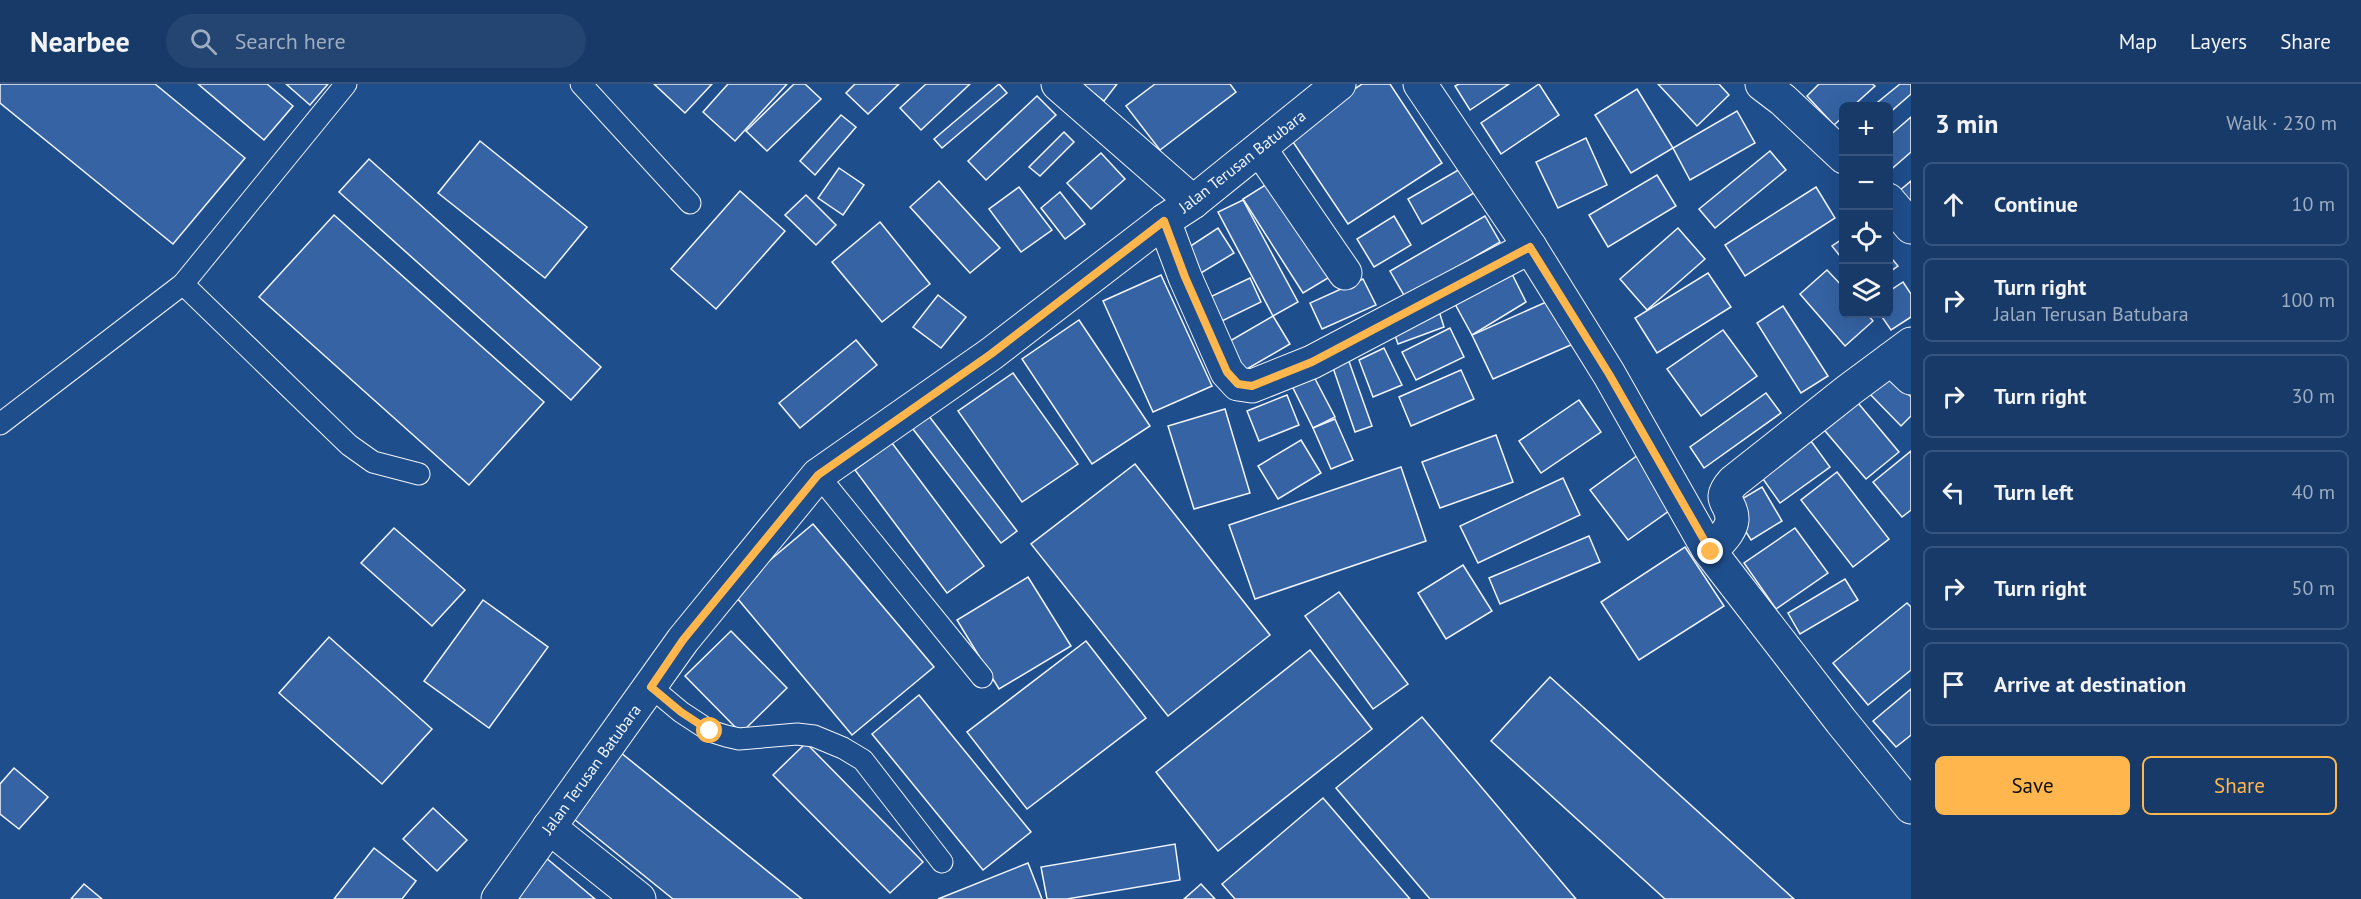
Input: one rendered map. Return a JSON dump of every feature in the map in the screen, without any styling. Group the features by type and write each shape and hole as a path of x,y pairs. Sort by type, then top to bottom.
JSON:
{"street":[{"path":"1058,84 1193,202"},
{"name":"Jalan Terusan Batubara","path":"498,899 683,640 818,475 991,354 1164,221 1193,202 1339,84"},
{"path":"1420,84 1530,247 1609,374 1711,552 1841,721 1911,807"},
{"path":"1762,84 1783,100 1843,156"},
{"path":"1260,149 1346,273"},
{"path":"1893,206 1911,227"},
{"path":"1164,221 1185,277 1227,372 1238,384 1252,386 1312,362 1530,247"},
{"path":"1711,552 1730,527 1732,518 1724,499 1725,491 1733,482 1904,360"},
{"path":"549,827 639,899"}],"lane":[{"path":"0,424 183,284 346,84"},
{"path":"581,84 690,203"},
{"path":"183,284 349,445 373,462 419,474"},
{"path":"818,475 982,677"},
{"path":"651,687 681,712 710,731 739,739 796,734 814,736 843,748 863,760 942,862"}],"building":[{"path":"0,84 155,84 245,158 173,244 0,103"},
{"path":"198,84 267,84 293,106 264,140"},
{"path":"286,84 328,84 310,105"},
{"path":"654,84 712,84 685,113"},
{"path":"728,84 787,84 735,141 703,112"},
{"path":"794,84 805,84 821,99 767,151 746,131"},
{"path":"855,84 899,84 868,114 846,93"},
{"path":"926,84 970,84 921,130 900,108"},
{"path":"999,84 1007,93 942,148 934,139"},
{"path":"1082,84 1117,84 1104,101"},
{"path":"1155,84 1230,84 1236,92 1160,150 1126,106"},
{"path":"1362,84 1390,84 1442,163 1348,224 1287,133"},
{"path":"1459,84 1509,84 1470,110 1455,86"},
{"path":"1539,84 1559,115 1501,154 1481,123"},
{"path":"1658,84 1719,84 1729,95 1697,126"},
{"path":"1819,84 1872,84 1875,86 1857,102 1839,102 1839,120 1834,125 1807,96"},
{"path":"1900,84 1911,84 1911,94 1893,110 1893,102 1878,102"},
{"path":"1637,89 1673,148 1631,173 1595,115"},
{"path":"1037,96 1056,115 986,180 968,161"},
{"path":"1737,111 1755,143 1690,180 1673,148"},
{"path":"841,115 856,127 815,175 800,161"},
{"path":"1911,117 1911,152 1893,168 1893,156 1893,133"},
{"path":"1064,132 1074,142 1040,176 1029,167"},
{"path":"1586,138 1607,185 1558,208 1536,162"},
{"path":"480,141 587,227 545,278 438,193"},
{"path":"1770,151 1786,170 1715,228 1699,209"},
{"path":"1101,153 1125,179 1091,209 1067,183"},
{"path":"369,159 601,367 571,400 339,192"},
{"path":"839,168 864,185 843,215 818,198"},
{"path":"1460,169 1474,193 1422,224 1408,199"},
{"path":"1657,175 1676,206 1608,247 1589,215"},
{"path":"1278,177 1338,272 1303,293 1243,199"},
{"path":"939,181 1000,248 970,273 910,207"},
{"path":"1911,181 1911,217 1893,196"},
{"path":"1019,187 1052,230 1021,252 989,209"},
{"path":"1816,187 1835,218 1745,276 1725,245"},
{"path":"740,191 785,231 716,309 671,269"},
{"path":"1060,192 1085,224 1065,239 1041,208"},
{"path":"806,195 836,225 816,245 785,215"},
{"path":"1243,200 1298,302 1273,316 1218,212"},
{"path":"334,215 544,402 469,485 259,297"},
{"path":"1394,216 1411,245 1374,267 1357,239"},
{"path":"1485,216 1500,242 1405,297 1390,271"},
{"path":"880,222 930,284 882,322 832,262"},
{"path":"1218,228 1234,253 1201,273 1186,249"},
{"path":"1678,228 1705,259 1647,310 1620,279"},
{"path":"1839,241 1839,255 1832,246"},
{"path":"1893,260 1898,266 1893,270"},
{"path":"1827,270 1839,283 1839,318 1870,318 1873,321 1845,346 1800,294"},
{"path":"1708,273 1731,307 1657,353 1635,318"},
{"path":"1512,274 1526,302 1472,335 1455,304"},
{"path":"1161,275 1212,386 1153,412 1103,301"},
{"path":"1250,278 1261,302 1222,321 1210,297"},
{"path":"1363,279 1376,305 1322,329 1310,303"},
{"path":"1903,282 1911,294 1911,317 1891,330 1883,318 1893,318 1893,289"},
{"path":"938,295 966,317 941,348 913,327"},
{"path":"1553,299 1573,344 1493,379 1472,335"},
{"path":"1783,306 1828,376 1801,393 1757,323"},
{"path":"1439,311 1444,327 1398,344 1392,327"},
{"path":"1273,316 1290,344 1240,373 1223,345"},
{"path":"1079,320 1150,426 1092,464 1022,359"},
{"path":"1450,328 1464,357 1416,380 1402,352"},
{"path":"1723,330 1757,376 1701,416 1667,369"},
{"path":"856,340 877,365 800,428 779,403"},
{"path":"1384,348 1402,385 1373,397 1359,360"},
{"path":"1346,353 1372,426 1355,432 1330,359"},
{"path":"1461,370 1474,399 1411,426 1399,397"},
{"path":"1311,371 1335,417 1313,428 1290,382"},
{"path":"1886,371 1911,397 1911,416 1901,426 1866,390"},
{"path":"1013,373 1078,464 1022,502 958,411"},
{"path":"1766,393 1781,413 1704,468 1690,447"},
{"path":"1287,395 1299,425 1259,441 1247,411"},
{"path":"1853,397 1899,452 1866,479 1820,425"},
{"path":"1579,400 1601,432 1541,473 1519,441"},
{"path":"922,407 1017,531 1001,543 906,420"},
{"path":"1225,409 1250,493 1194,509 1168,426"},
{"path":"1335,419 1353,460 1331,469 1313,428"},
{"path":"1496,435 1513,482 1440,508 1422,462"},
{"path":"1808,437 1830,467 1780,503 1758,472"},
{"path":"1301,440 1321,473 1278,499 1258,466"},
{"path":"892,443 984,566 947,593 855,470"},
{"path":"1911,451 1911,510 1902,517 1873,482"},
{"path":"1638,455 1676,506 1628,540 1590,490"},
{"path":"1135,464 1270,635 1168,716 1031,544"},
{"path":"1401,467 1426,541 1255,599 1229,525"},
{"path":"1837,472 1889,539 1853,567 1801,500"},
{"path":"1563,478 1580,515 1478,563 1460,526"},
{"path":"1762,487 1782,521 1751,540 1730,506"},
{"path":"813,524 934,667 852,735 732,592"},
{"path":"394,528 465,590 432,626 361,563"},
{"path":"1795,528 1828,573 1776,609 1744,563"},
{"path":"1589,536 1600,562 1500,604 1489,578"},
{"path":"1685,547 1724,606 1639,660 1601,602"},
{"path":"1463,565 1492,611 1446,639 1418,593"},
{"path":"1028,577 1071,646 999,689 957,620"},
{"path":"1845,579 1858,600 1800,634 1788,613"},
{"path":"1339,592 1408,684 1373,709 1305,616"},
{"path":"483,600 548,647 489,728 424,681"},
{"path":"1907,603 1911,607 1911,670 1868,705 1833,663"},
{"path":"731,631 787,688 741,733 685,676"},
{"path":"329,637 432,729 382,784 279,693"},
{"path":"1086,641 1146,718 1027,809 967,732"},
{"path":"1310,650 1372,729 1218,851 1156,772"},
{"path":"1550,677 1794,899 1665,899 1491,741"},
{"path":"1911,689 1911,735 1896,747 1873,721"},
{"path":"919,695 1031,832 983,870 872,734"},
{"path":"1422,717 1576,899 1430,899 1336,788"},
{"path":"806,743 923,862 890,893 773,775"},
{"path":"615,748 802,899 673,899 564,811"},
{"path":"14,768 48,797 19,829 0,814 0,784"},
{"path":"1323,798 1410,899 1235,899 1222,884"},
{"path":"433,808 467,840 437,871 403,839"},
{"path":"1175,844 1180,880 1067,899 1047,899 1041,867"},
{"path":"374,848 416,881 402,899 334,899"},
{"path":"545,857 595,899 517,899"},
{"path":"1028,863 1042,899 938,899"},
{"path":"84,884 102,899 71,899"},
{"path":"1201,884 1215,899 1184,899"}],"route":[{"path":"710,731 681,712 651,687 683,640 818,475 991,354 1164,221 1185,277 1227,372 1238,384 1252,386 1312,362 1530,247 1609,374 1711,552"}]}
